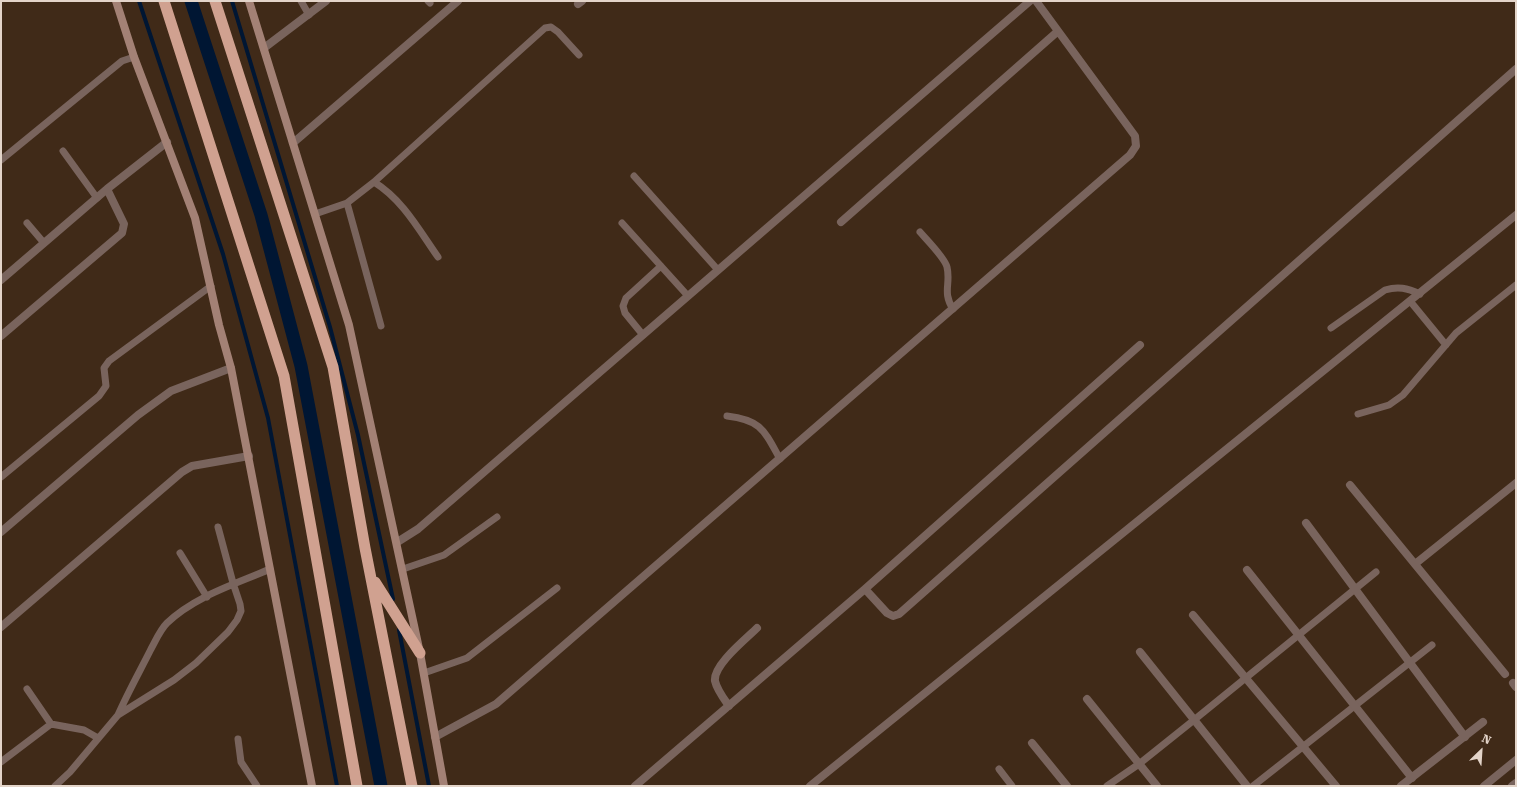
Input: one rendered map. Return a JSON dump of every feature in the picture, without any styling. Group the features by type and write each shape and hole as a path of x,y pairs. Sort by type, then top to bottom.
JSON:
{"highway":[{"path":"164,1 284,376 357,786"},
{"path":"215,1 333,367 365,548 372,577 412,786"},
{"path":"372,577 420,653"}],"main road":[{"path":"116,1 134,57 195,218 219,325 231,368 312,786"},
{"path":"249,1 349,325 403,569 444,786"}],"street":[{"path":"264,48 326,1"},
{"path":"293,143 458,1"},
{"path":"399,541 418,529 1030,1"},
{"path":"435,737 496,704 1130,155 1136,146 1135,136 1036,1"},
{"path":"842,222 1058,32"},
{"path":"865,588 887,613 893,616 898,614 1516,69"},
{"path":"1,280 107,189 167,142"},
{"path":"1,336 122,233 124,224 107,189"},
{"path":"810,786 1516,215"},
{"path":"635,786 865,588 1140,345"},
{"path":"1,532 138,415 171,391 231,368"},
{"path":"1,627 182,472 192,466 249,456"},
{"path":"1415,564 1516,483"},
{"path":"1350,485 1505,674"},
{"path":"1306,523 1465,736"},
{"path":"1247,570 1412,778"},
{"path":"1193,615 1336,786"},
{"path":"729,706 717,687 715,680 717,672 724,660 757,628"},
{"path":"1140,652 1247,786"},
{"path":"1087,699 1157,786"},
{"path":"1401,786 1483,722"},
{"path":"1032,743 1067,786"},
{"path":"1484,786 1516,760"},
{"path":"1512,786 1516,783"}],"lane":[{"path":"301,1 309,15"},
{"path":"315,214 347,203 374,182 545,28 551,26 579,55"},
{"path":"1,160 122,61 134,57"},
{"path":"63,151 97,198"},
{"path":"634,176 718,270"},
{"path":"374,182 387,190 401,204 438,257"},
{"path":"347,203 381,326"},
{"path":"28,223 44,243"},
{"path":"622,223 688,296"},
{"path":"920,232 946,263 948,282 946,294 947,300 953,309"},
{"path":"643,335 625,313 623,306 626,298 661,266"},
{"path":"1358,414 1389,405 1403,395 1456,333 1516,285"},
{"path":"1,477 100,396 106,386 104,368 109,361 211,286"},
{"path":"1331,328 1385,290 1406,288 1420,294"},
{"path":"1410,301 1446,345"},
{"path":"727,416 743,418 755,423 766,434 780,459"},
{"path":"403,569 444,555 497,517"},
{"path":"55,786 70,772 118,715 174,680 196,663 228,632 241,611 218,527"},
{"path":"180,552 207,597"},
{"path":"118,715 130,687 166,623 183,610 233,583 270,569"},
{"path":"1107,786 1139,764 1376,572"},
{"path":"424,674 467,658 557,588"},
{"path":"1253,786 1355,705 1410,664 1432,645"},
{"path":"27,689 51,724 84,730 98,738"},
{"path":"1,762 51,724"},
{"path":"238,739 241,762 257,786"},
{"path":"998,769 1012,786"}],"waterway":[{"path":"139,1 223,254 268,418 337,786"},
{"path":"191,1 261,215 301,366 381,786"},
{"path":"232,1 330,327 358,435 393,599"},
{"path":"399,630 429,786"}]}
